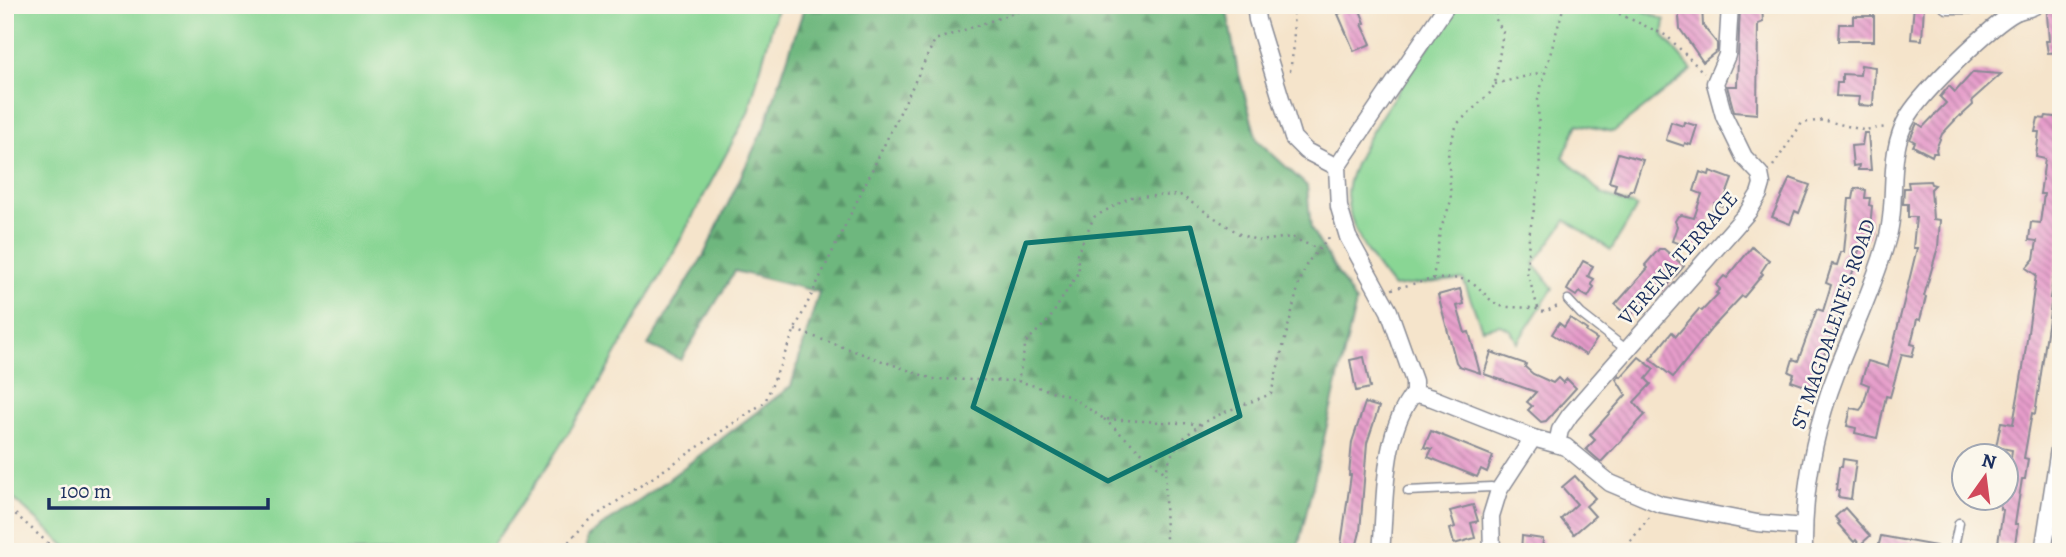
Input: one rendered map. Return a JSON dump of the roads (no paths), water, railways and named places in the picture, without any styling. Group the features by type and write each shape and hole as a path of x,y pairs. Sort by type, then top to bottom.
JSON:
{"street":[{"path":"1255,5 1257,20 1293,138 1306,151 1337,167"},
{"path":"1381,552 1392,444 1405,405 1414,393 1414,381 1380,294 1348,237 1339,207 1337,167 1447,5"},
{"name":"VERENA TERRACE","path":"1557,443 1560,429 1570,415 1748,212 1759,194 1762,184 1760,174 1744,157 1724,116 1716,88 1716,78 1727,55 1730,5"},
{"path":"1947,5 2029,7"},
{"name":"ST MAGDALENE'S ROAD","path":"1804,552 1812,456 1827,399 1867,301 1888,238 1893,209 1897,140 1910,114 1946,72 1999,24 2029,7"},
{"path":"1414,393 1533,438 1566,447 1610,483 1660,504 1757,523 1804,527"},
{"path":"2043,552 2061,436"},
{"path":"1492,552 1491,516 1499,490 1533,438"}],"lane":[{"path":"1568,300 1581,314 1627,350"},
{"path":"1408,491 1491,487 1499,490"},
{"path":"1953,552 1959,523"}]}
